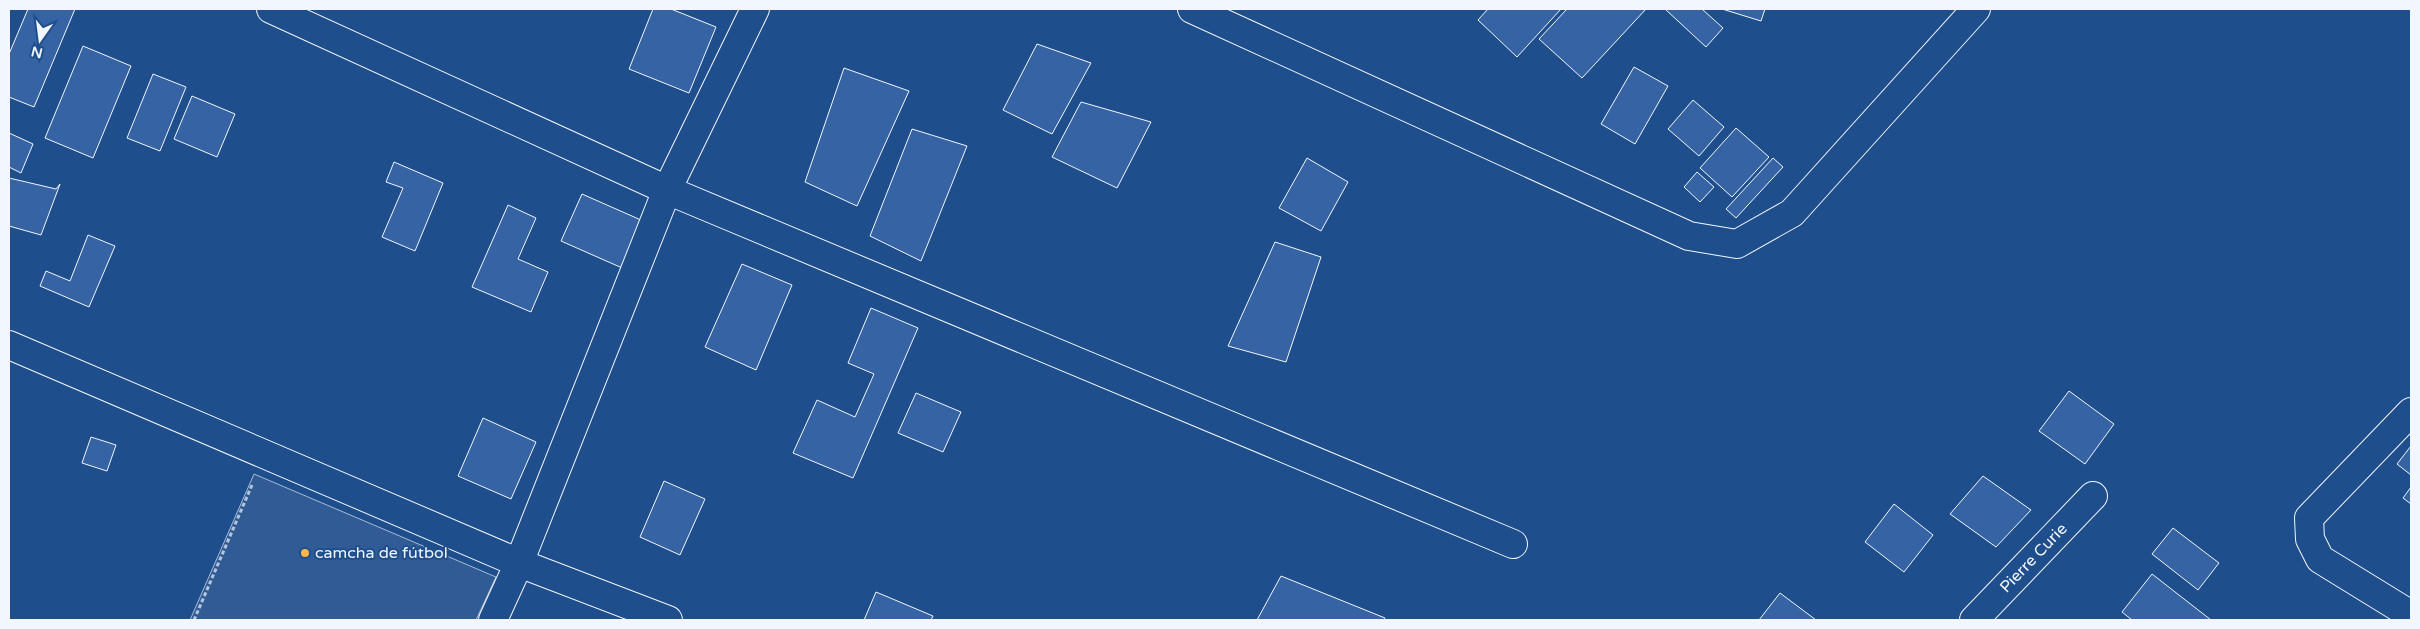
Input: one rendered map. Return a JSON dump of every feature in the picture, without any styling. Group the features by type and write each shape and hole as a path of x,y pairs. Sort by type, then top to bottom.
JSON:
{"street":[{"path":"271,9 667,190 1513,544"},
{"path":"493,620 519,563 667,190 755,9"},
{"path":"1192,9 1689,236 1737,244 1792,213 1976,9"},
{"path":"9,345 519,563 668,620"},
{"path":"2411,412 2309,518 2310,539 2320,559 2411,615"},
{"name":"Pierre Curie","path":"1974,620 2093,496"}],"path":[{"path":"194,620 255,477"}],"shaded area":[{"path":"254,474 496,577 476,620 190,620"}],"building":[{"path":"28,9 75,9 34,107 9,97 9,54"},
{"path":"653,9 671,9 716,27 689,93 629,69"},
{"path":"1488,9 1561,9 1517,57 1478,20"},
{"path":"1567,9 1646,9 1582,78 1539,39"},
{"path":"1665,9 1702,9 1723,28 1706,47"},
{"path":"1722,9 1765,9 1761,21"},
{"path":"1037,44 1091,63 1052,134 1003,110"},
{"path":"83,46 131,66 93,158 45,138"},
{"path":"1634,67 1668,86 1635,144 1601,124"},
{"path":"844,68 909,91 857,206 805,182"},
{"path":"153,74 186,87 160,151 127,138"},
{"path":"192,96 235,114 217,157 174,139"},
{"path":"1693,100 1724,127 1699,156 1668,129"},
{"path":"1081,102 1151,122 1117,188 1052,157"},
{"path":"1736,128 1769,157 1732,197 1700,168"},
{"path":"912,129 967,146 921,261 870,236"},
{"path":"9,133 33,144 21,173 9,167"},
{"path":"1307,158 1348,182 1321,231 1279,208"},
{"path":"1773,158 1783,167 1736,218 1726,209"},
{"path":"394,162 443,183 415,251 382,237 403,188 386,182"},
{"path":"1697,172 1714,187 1700,202 1684,187"},
{"path":"9,178 56,189 60,184 41,235 9,226"},
{"path":"582,194 650,224 629,271 561,241"},
{"path":"508,205 536,218 518,259 548,272 531,312 472,287"},
{"path":"88,235 115,246 89,307 40,286 46,271 70,281"},
{"path":"1275,242 1321,257 1286,362 1228,346"},
{"path":"742,264 792,285 756,370 705,347"},
{"path":"871,308 918,328 853,478 793,453 817,400 855,417 874,374 848,363"},
{"path":"2069,391 2114,424 2085,464 2039,431"},
{"path":"916,393 961,412 943,452 898,433"},
{"path":"483,418 536,442 511,499 458,476"},
{"path":"91,437 116,445 107,471 82,463"},
{"path":"2411,446 2411,475 2397,464"},
{"path":"1983,476 2031,510 1996,547 1950,514"},
{"path":"664,481 705,499 680,555 640,537"},
{"path":"2411,487 2411,504 2403,498"},
{"path":"1894,504 1933,535 1904,572 1865,542"},
{"path":"2173,528 2219,563 2198,590 2152,554"},
{"path":"2152,574 2211,620 2132,620 2122,612"},
{"path":"1281,576 1385,618 1384,620 1257,620"},
{"path":"876,592 933,616 931,620 864,620"},
{"path":"1780,593 1816,620 1759,620"}],"place":[{"name":"camcha de fútbol","path":"305,553"}]}
